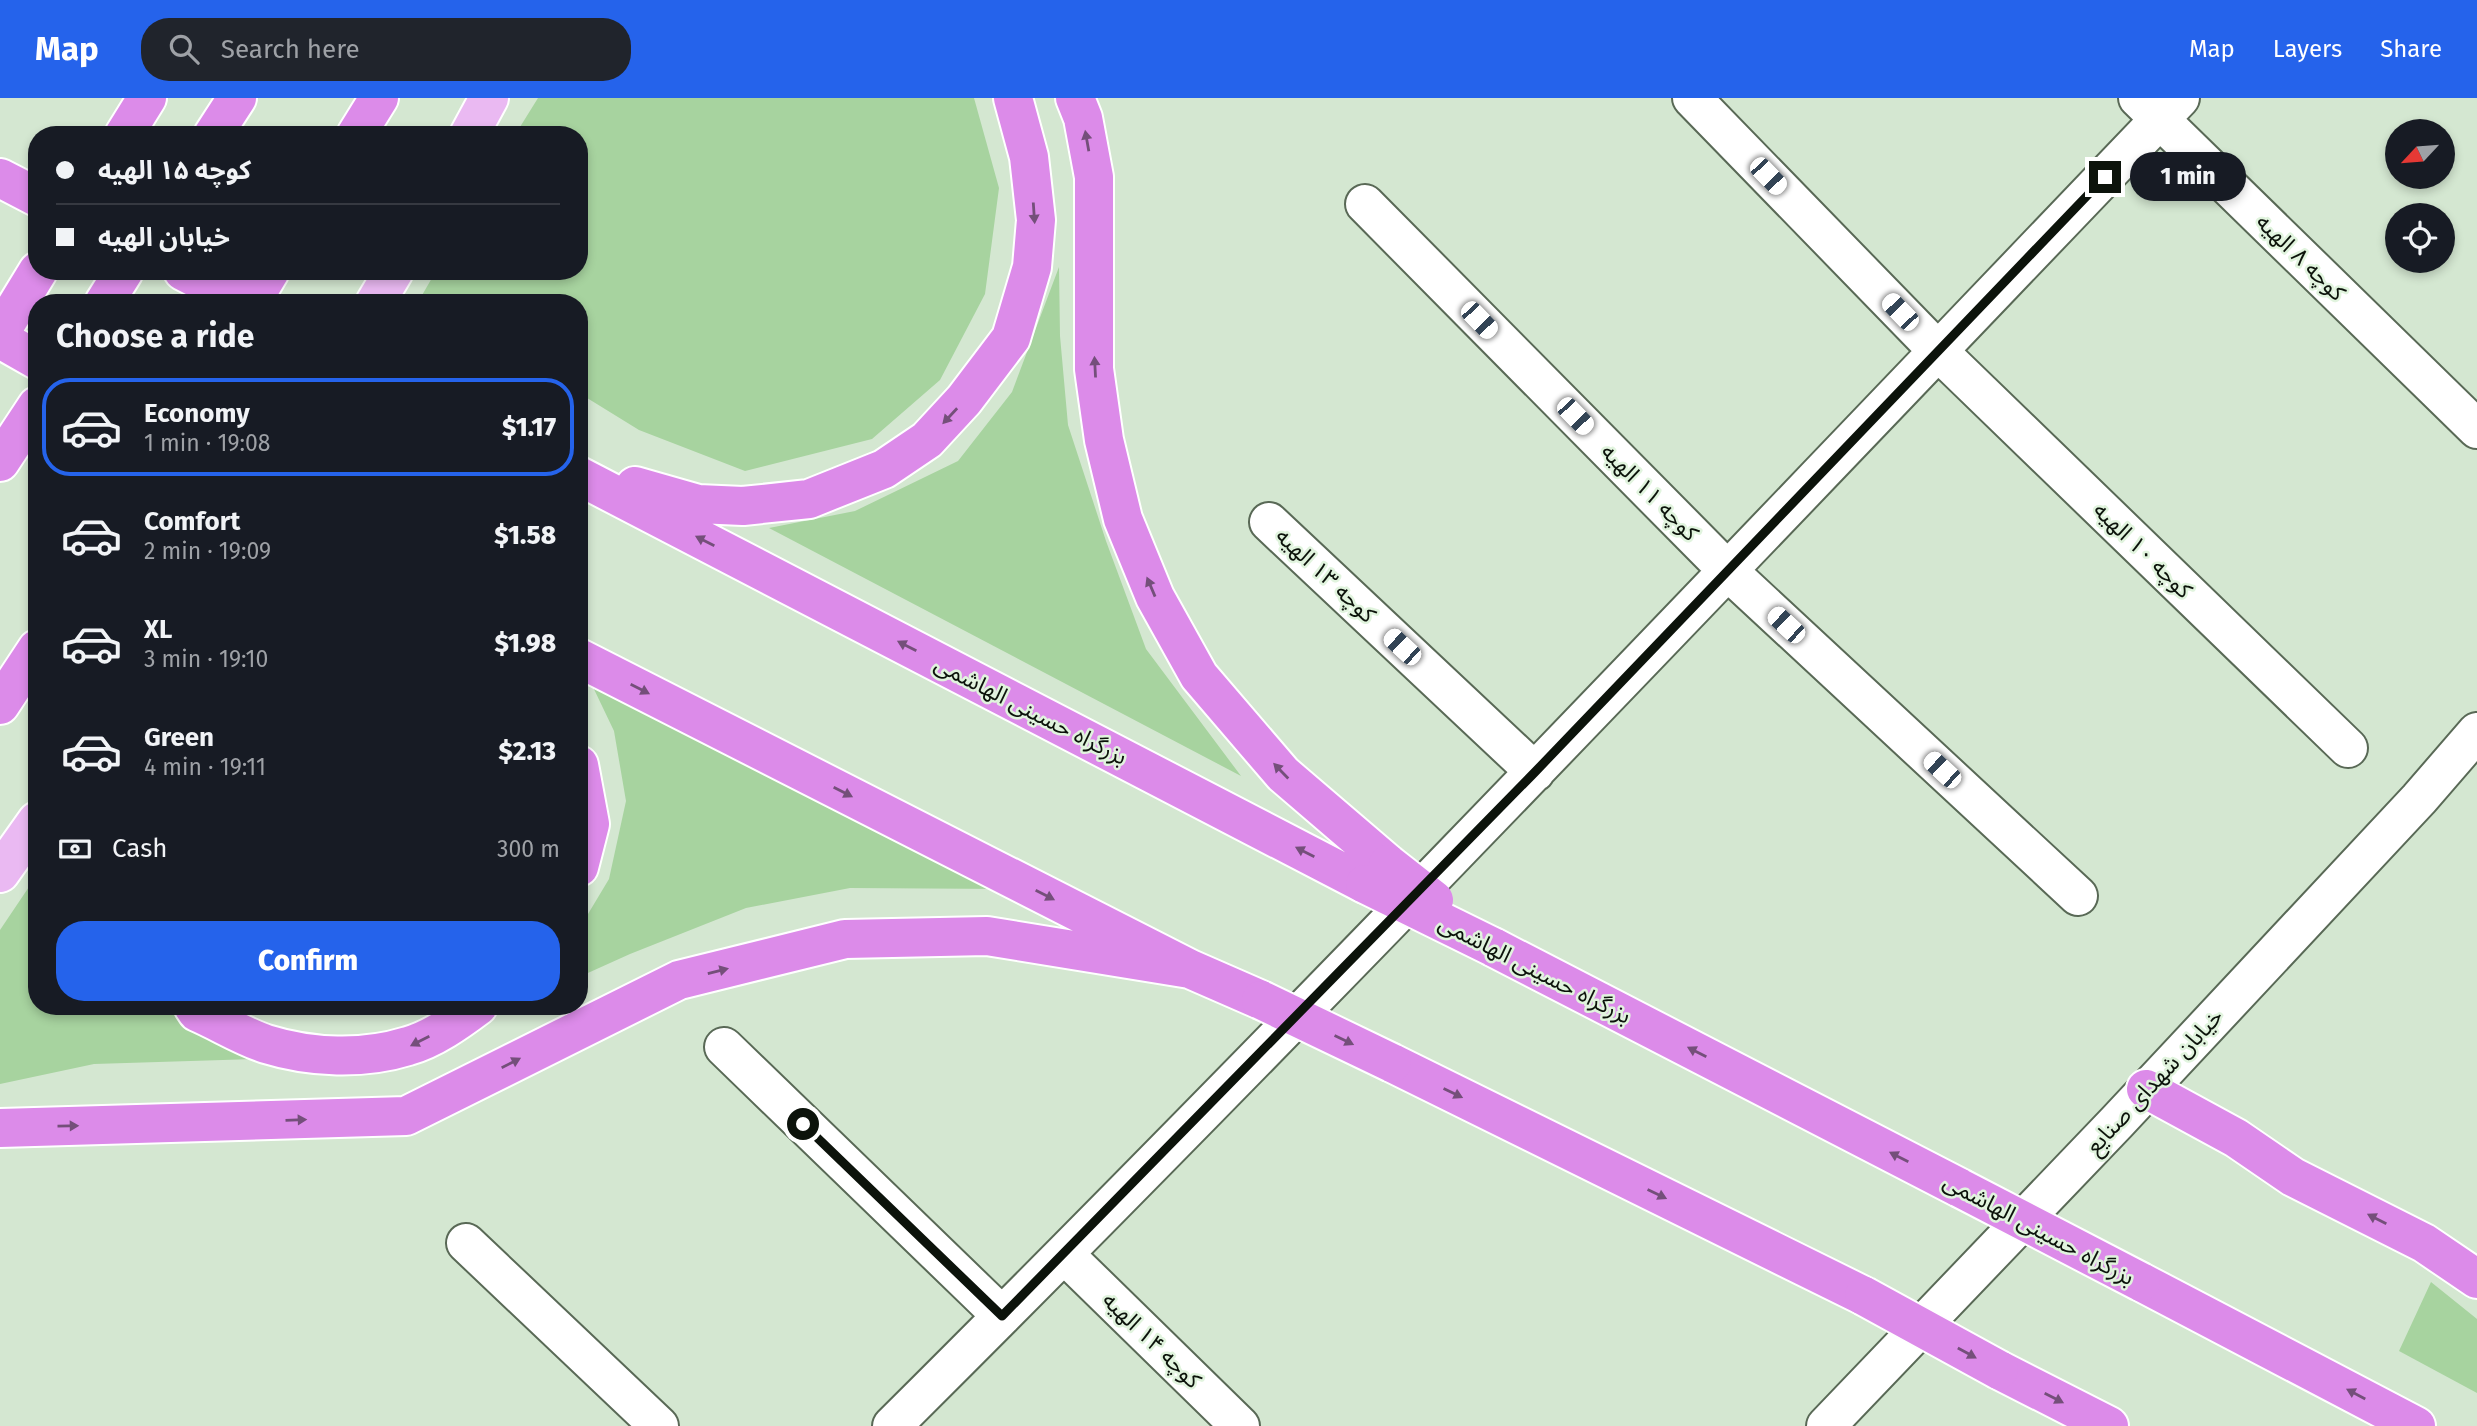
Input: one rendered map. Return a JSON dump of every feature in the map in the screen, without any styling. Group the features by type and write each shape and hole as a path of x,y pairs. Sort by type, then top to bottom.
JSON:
{"highway":[{"path":"130,126 147,98"},
{"path":"219,126 237,98"},
{"path":"362,126 379,98"},
{"path":"588,471 608,479 698,504 743,506 810,499 884,468 927,440 964,400 1010,338 1031,267 1036,220 1029,157 1013,98"},
{"path":"1075,98 1083,118 1094,177 1094,369 1104,440 1123,519 1155,597 1199,676 1283,775 1377,874"},
{"path":"0,178 28,192"},
{"path":"0,333 32,280"},
{"path":"200,280 228,294"},
{"path":"0,339 28,355"},
{"path":"0,462 28,420"},
{"name":"بزرگراه حسینی الهاشمی","path":"588,480 1377,874 1493,947 2416,1426"},
{"path":"0,705 28,663"},
{"path":"588,663 1190,969 1392,1063 1864,1296 2109,1426"},
{"path":"588,813 588,832"},
{"path":"0,1128 406,1116 679,981 845,939 987,936 1190,969"},
{"path":"203,1015 265,1044 329,1056 366,1055 410,1046 466,1015"},
{"path":"2146,1089 2236,1138 2293,1177 2424,1243 2477,1279"}],"main road":[{"path":"474,126 489,98"},
{"path":"0,873 28,834"}],"street":[{"name":"کوچه ۱۰ الهیه","path":"1692,98 1938,351 2348,748"},
{"path":"892,1426 1065,1254 1728,571 1938,351 2159,105"},
{"name":"کوچه ۸ الهیه","path":"2159,105 2381,336 2477,429"},
{"name":"کوچه ۱۱ الهیه","path":"1365,204 1728,571 2078,896"},
{"name":"کوچه ۱۳ الهیه","path":"1269,522 1535,772"},
{"name":"خیابان شهدای صنایع","path":"1826,1426 2419,799 2477,732"},
{"path":"724,1047 1002,1316"},
{"path":"466,1243 659,1426"},
{"path":"2424,1243 2477,1256"},
{"name":"کوچه ۱۴ الهیه","path":"1065,1254 1240,1426"}],"green space":[{"path":"538,98 974,98 999,188 985,294 940,380 872,439 745,471 639,430 588,399 588,294 423,294 431,280 588,280 588,126 521,126"},
{"path":"1059,267 1060,336 1068,425 1106,541 1146,649 1241,776 769,528 855,511 958,461 1012,392"},
{"path":"592,685 1006,889 850,888 746,908 588,973 588,914 609,879 626,801 614,731"},
{"path":"28,888 28,1015 177,1015 255,1059 94,1064 0,1084 0,930"},
{"path":"2431,1282 2477,1319 2477,1393 2399,1351"}],"route":[{"path":"803,1124 1002,1316 1535,772 2105,177"}]}
